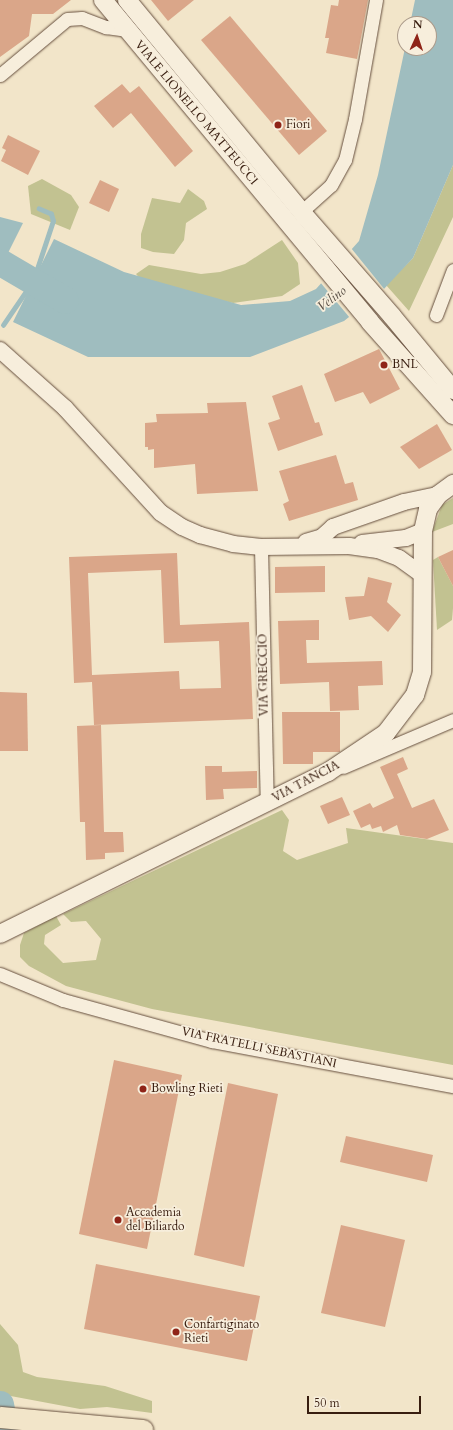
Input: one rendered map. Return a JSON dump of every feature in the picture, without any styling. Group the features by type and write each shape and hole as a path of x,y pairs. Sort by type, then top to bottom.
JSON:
{"highway":[{"path":"0,1417 142,1430"}],"main road":[{"name":"VIALE LIONELLO MATTEUCCI","path":"102,0 380,333 453,415"},
{"name":"VIALE LIONELLO MATTEUCCI","path":"127,0 303,213 453,390"},
{"name":"VIA TANCIA","path":"0,934 328,772 386,733 415,695 422,672 424,652 421,574 423,531 428,508 453,484"}],"street":[{"path":"303,213 331,185 345,160 355,119 376,0"},
{"path":"0,75 67,19 82,18 106,27 128,30"},
{"path":"156,65 170,53"},
{"path":"436,315 453,270"},
{"path":"0,350 65,408 161,513 200,536 233,544 260,546 349,546 406,538 423,531"},
{"path":"293,547 322,536 333,527 404,502 445,493"},
{"name":"VIA GRECCIO","path":"260,546 267,803"},
{"path":"349,546 378,550 399,558 421,574"},
{"path":"328,772 362,761 453,720"},
{"name":"VIA FRATELLI SEBASTIANI","path":"0,974 62,1000 212,1041 453,1086"}],"green space":[{"path":"453,165 453,217 409,311 386,285 413,258"},
{"path":"42,179 71,195 79,207 70,230 31,214 28,186"},
{"path":"188,189 204,201 207,209 186,223 184,240 174,254 153,252 141,248 141,234 152,198 180,203"},
{"path":"282,240 298,263 300,284 282,296 233,303 145,284 136,274 149,265 201,274 220,272 245,264"},
{"path":"453,498 453,524 432,532 442,505"},
{"path":"438,557 453,586 453,608 452,620 437,630 433,560"},
{"path":"282,810 289,820 283,851 297,860 348,843 346,828 453,843 453,1065 152,1009 66,986 29,966 20,957 20,945 24,933 56,916 61,925 45,935 44,944 63,963 96,960 101,939 86,921 71,922 63,914"},
{"path":"0,1324 18,1345 23,1372 37,1377 105,1386 152,1401 152,1413 107,1407 80,1409 0,1394"}],"water":[{"path":"415,0 453,0 453,165 413,258 383,290 344,321 250,357 88,357 13,322 54,239 124,272 241,305 290,301 316,289 359,241 378,175 403,56 437,56 437,16 412,16"},
{"path":"0,217 23,223 0,269"}],"pier":[{"path":"351,248 385,290 350,318 320,282"}],"building":[{"path":"0,0 71,0 53,14 32,14 29,36 0,57"},
{"path":"151,0 194,0 168,21"},
{"path":"339,0 368,0 357,59 326,53 329,38 325,38 331,5 338,6"},
{"path":"230,16 327,131 299,155 201,40"},
{"path":"122,84 130,93 139,86 193,151 175,167 131,113 113,128 94,106"},
{"path":"8,135 40,151 28,175 1,161 6,150 2,148"},
{"path":"100,180 119,189 109,212 89,203"},
{"path":"379,349 400,389 370,404 363,392 335,402 324,374"},
{"path":"302,385 315,423 319,422 323,435 278,451 268,423 280,419 272,396"},
{"path":"246,402 258,491 197,494 195,464 154,468 154,449 148,450 148,447 145,447 145,423 157,422 156,414 208,413 207,403"},
{"path":"437,424 452,450 419,469 400,447"},
{"path":"336,455 345,484 353,482 358,500 289,521 283,504 289,501 279,471"},
{"path":"453,550 453,586 438,557"},
{"path":"177,553 180,625 249,622 253,719 94,725 92,682 74,683 69,557","holes":["161,570 164,643 219,641 221,688 180,689 179,671 92,675 88,573"]},
{"path":"325,566 325,592 275,593 275,567"},
{"path":"368,577 392,583 387,602 401,615 388,632 371,616 349,620 345,597 364,596"},
{"path":"319,620 319,640 306,640 307,663 382,661 383,685 358,686 359,710 330,711 329,682 280,684 278,621"},
{"path":"0,692 27,693 28,751 0,751"},
{"path":"282,712 340,712 340,752 313,752 313,764 283,764"},
{"path":"101,725 104,832 123,832 124,852 105,853 105,859 86,860 85,822 80,822 77,726"},
{"path":"403,757 408,769 397,774 412,808 434,799 449,830 427,839 400,835 397,825 383,832 381,826 372,829 370,824 361,828 353,811 370,803 373,808 394,798 380,767"},
{"path":"205,766 222,766 222,772 257,771 257,788 223,789 224,799 206,800"},
{"path":"342,797 350,815 328,824 320,806"},
{"path":"114,1060 182,1075 147,1249 79,1234"},
{"path":"228,1083 278,1094 244,1267 194,1255"},
{"path":"346,1136 433,1155 427,1182 340,1162"},
{"path":"341,1225 405,1240 385,1327 321,1313"},
{"path":"96,1264 260,1296 247,1361 84,1329"}],"waterway":[{"path":"3,325 33,281 53,221 51,214 39,209"},
{"name":"Velino","path":"0,262 65,300"},
{"path":"0,1404 5,1430"}],"place":[{"name":"Fiori","path":"278,125"},
{"name":"BNL","path":"384,365"},
{"name":"Bowling Rieti","path":"143,1089"},
{"name":"Accademia del Biliardo","path":"118,1220"},
{"name":"Confartiginato Rieti","path":"176,1332"}]}
